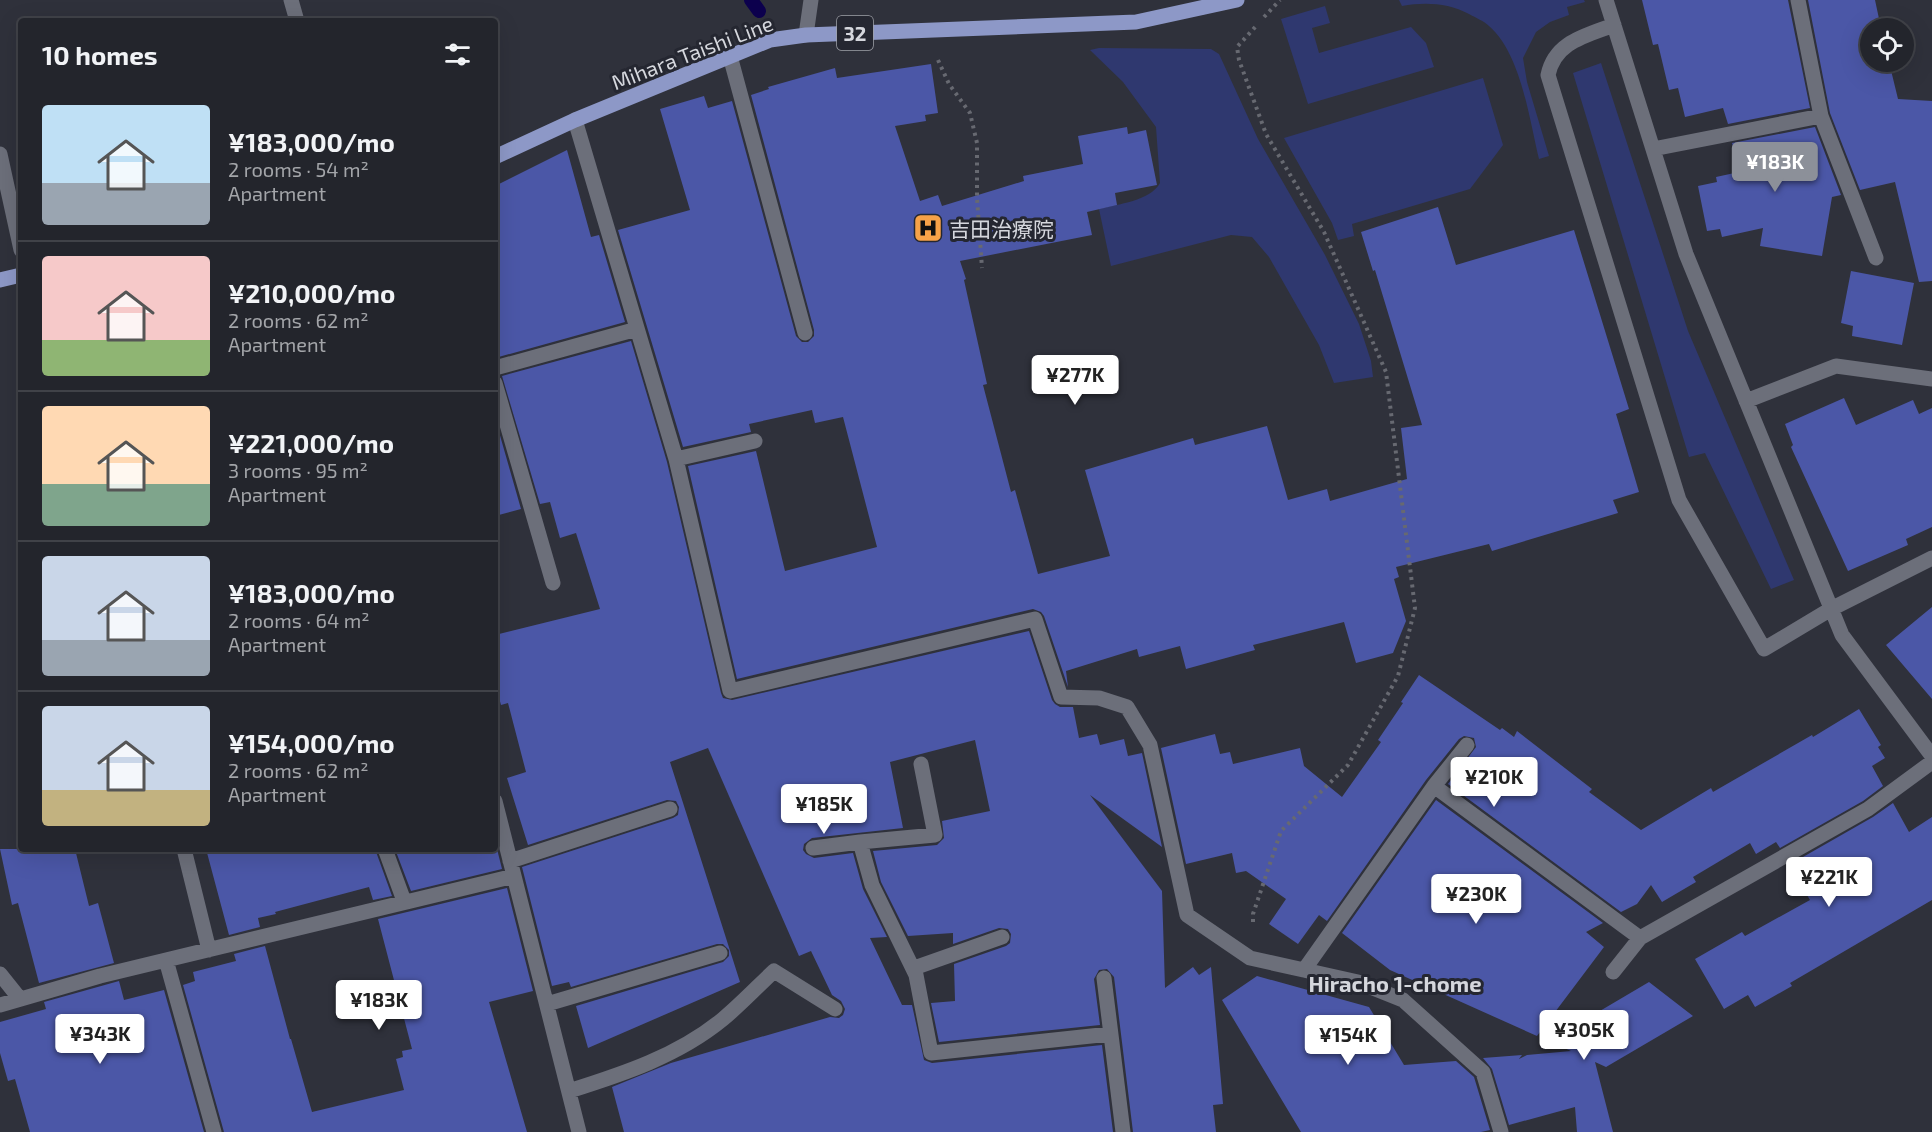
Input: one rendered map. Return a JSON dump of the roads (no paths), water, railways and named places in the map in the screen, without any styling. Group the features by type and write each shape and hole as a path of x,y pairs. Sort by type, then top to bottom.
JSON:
{"main road":[{"name":"Mihara Taishi Line","path":"498,156 575,120 770,40 806,35 1136,22 1210,8 1237,0"},
{"path":"0,280 18,276"}],"street":[{"path":"291,0 296,18"},
{"path":"1606,0 1686,254 1842,635 1932,756"},
{"path":"1798,0 1821,116 1876,258"},
{"path":"806,35 811,1"},
{"path":"1614,25 1582,37 1561,49 1550,62 1548,75 1679,500 1764,649 1831,609 1932,558"},
{"path":"730,56 805,333"},
{"path":"1653,149 1821,116"},
{"path":"575,120 676,459 730,691 1035,619 1060,698 1100,698 1127,707 1150,745 1187,915 1250,958 1358,982 1402,1000 1483,1072 1501,1132"},
{"path":"0,154 18,236"},
{"path":"498,367 637,329"},
{"path":"1746,401 1836,366 1932,379"},
{"path":"498,393 553,583"},
{"path":"676,459 755,441"},
{"path":"1304,970 1434,786 1467,745"},
{"path":"1614,972 1640,938 1868,808 1932,762"},
{"path":"813,848 935,835 921,764"},
{"path":"1434,786 1640,938"},
{"path":"0,1005 166,960 404,901 512,869 670,809"},
{"path":"498,813 579,1132"},
{"path":"860,842 872,885 915,972 931,1053 1110,1034"},
{"path":"185,852 209,950"},
{"path":"386,852 404,901"},
{"path":"915,972 1002,937"},
{"path":"547,1004 720,953"},
{"path":"166,960 214,1132"},
{"path":"569,1091 632,1071 684,1046 723,1020 774,971 835,1009"},
{"path":"0,974 20,999"},
{"path":"1104,978 1123,1132"}],"waterway":[{"path":"751,0 759,11"}],"place":[{"name":"吉田治療院","path":"928,228"}],"district":[{"name":"Hiracho 1-chome","path":"1395,983"}]}
